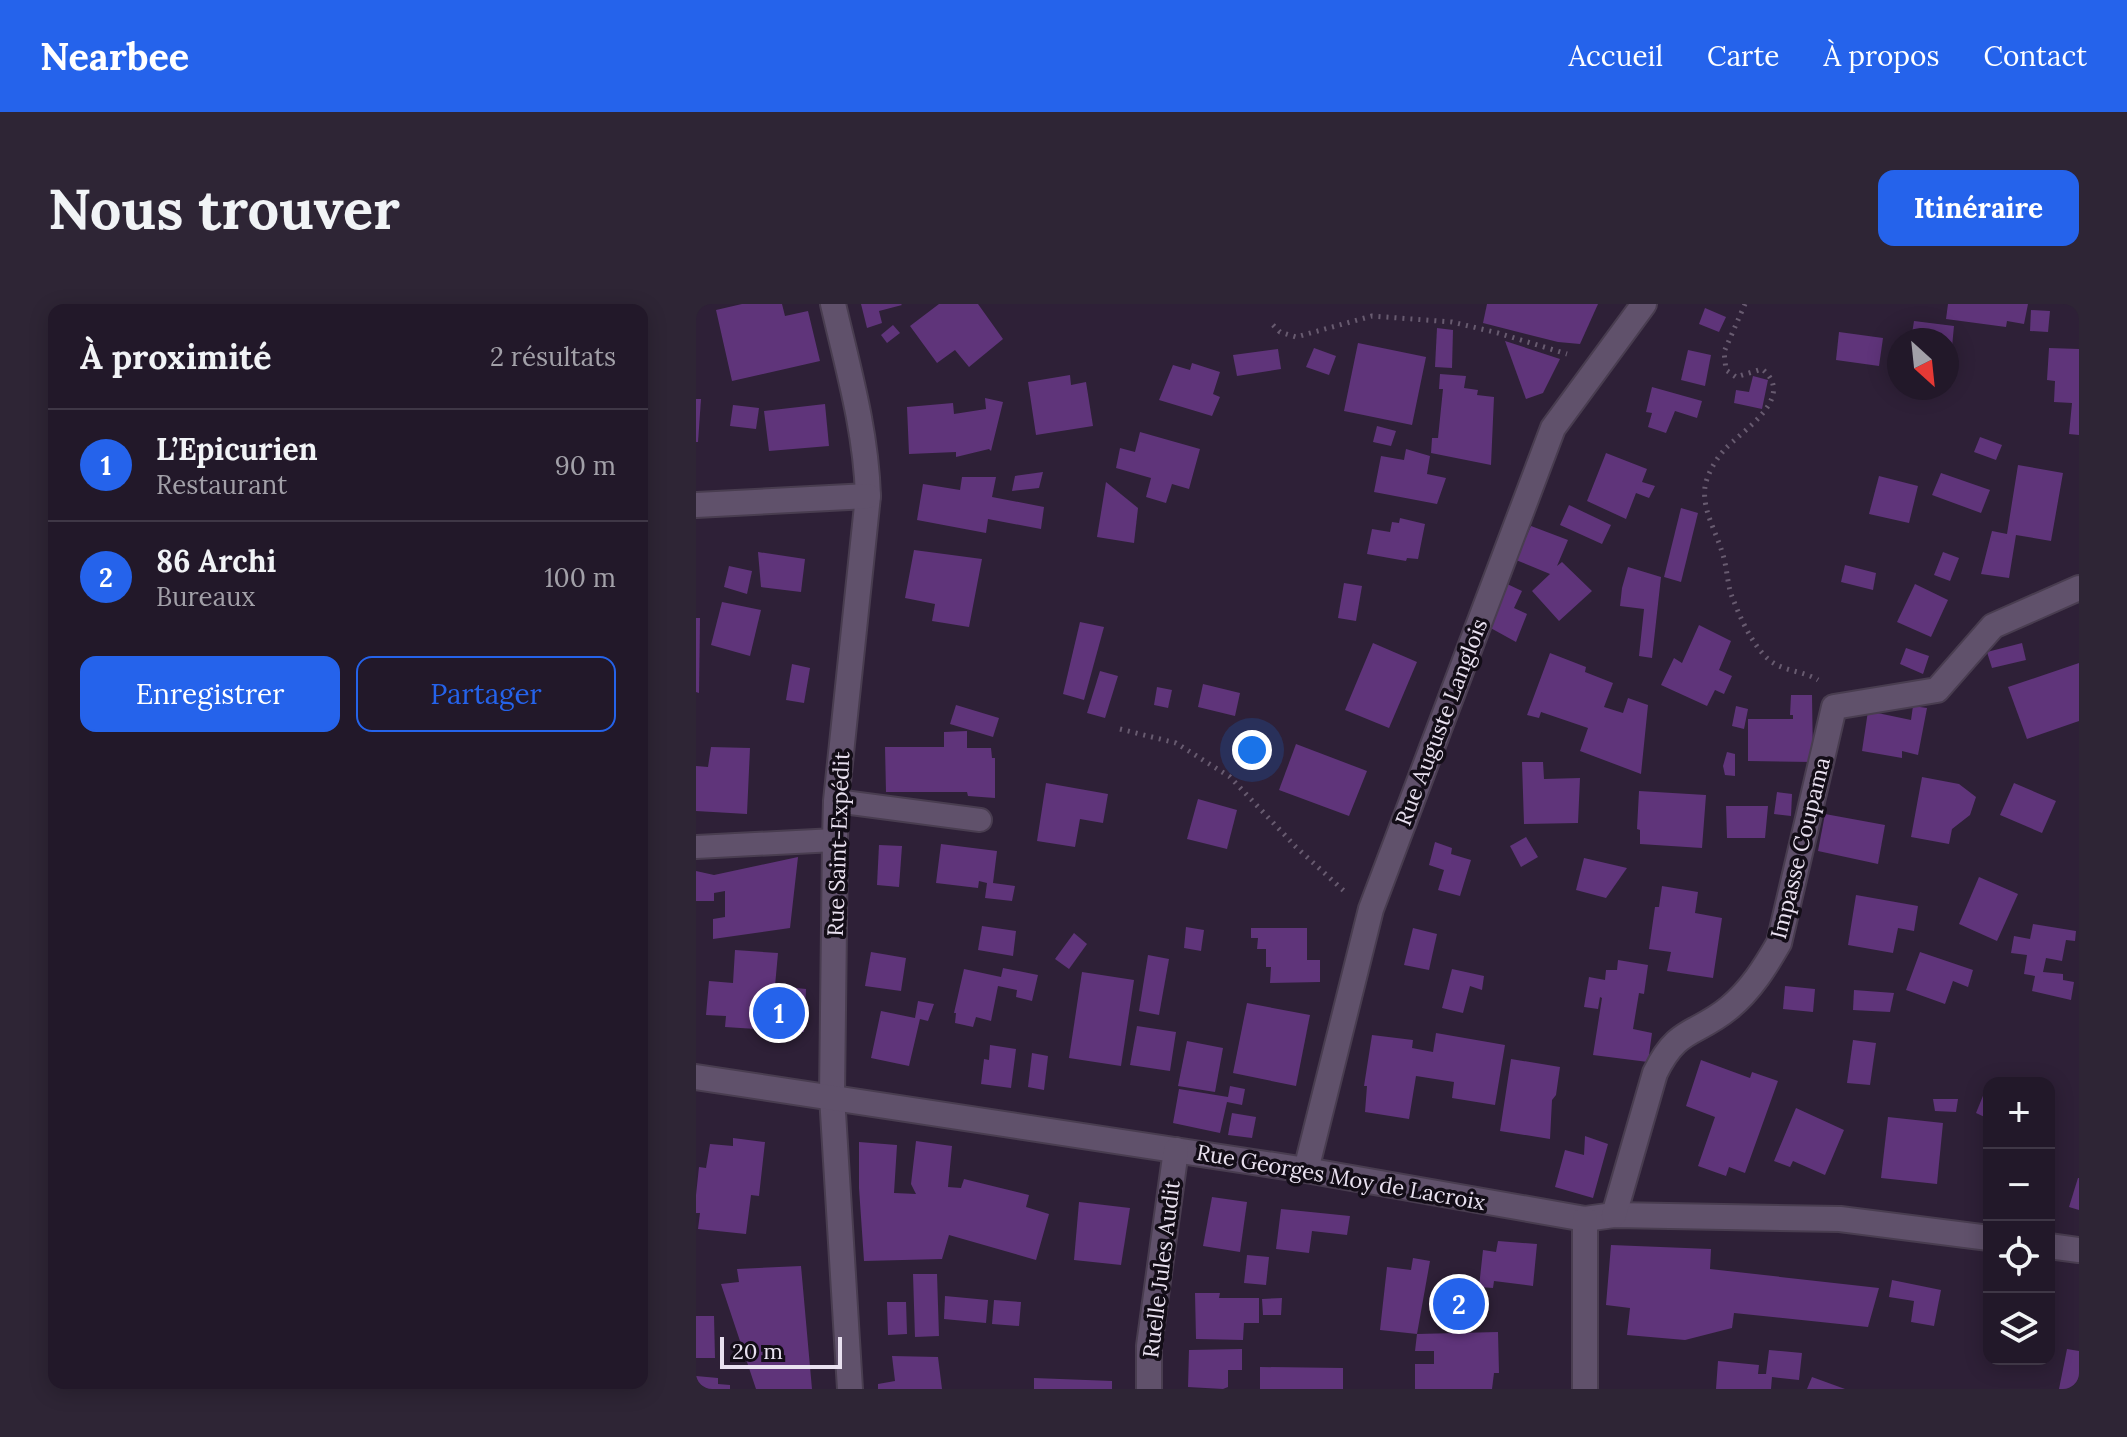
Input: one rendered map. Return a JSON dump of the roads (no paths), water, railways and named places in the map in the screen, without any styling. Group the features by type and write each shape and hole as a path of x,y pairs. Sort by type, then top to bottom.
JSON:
{"street":[{"name":"Rue Saint-Expédit","path":"833,304 867,457 868,496 836,801 835,840 832,1096 850,1389"},
{"name":"Rue Auguste Langlois","path":"1306,1170 1371,909 1553,428 1644,304"},
{"path":"696,505 868,496"},
{"name":"Impasse Coupama","path":"1614,1215 1655,1073 1664,1054 1689,1031 1728,1009 1759,978 1779,943 1834,707 1937,690 1993,626 2079,588"},
{"name":"Rue Georges Moy de Lacroix","path":"696,1077 1306,1170 1585,1219 1614,1215 1840,1219 1983,1237"},
{"name":"Ruelle Jules Audit","path":"1149,1389 1149,1346 1176,1150"},
{"path":"1585,1219 1585,1389"},
{"path":"2055,1247 2079,1250"}],"lane":[{"path":"836,801 980,820"},
{"path":"696,847 835,840"}],"place":[{"name":"L’Epicurien","path":"779,1013"},
{"name":"86 Archi","path":"1459,1304"}]}
